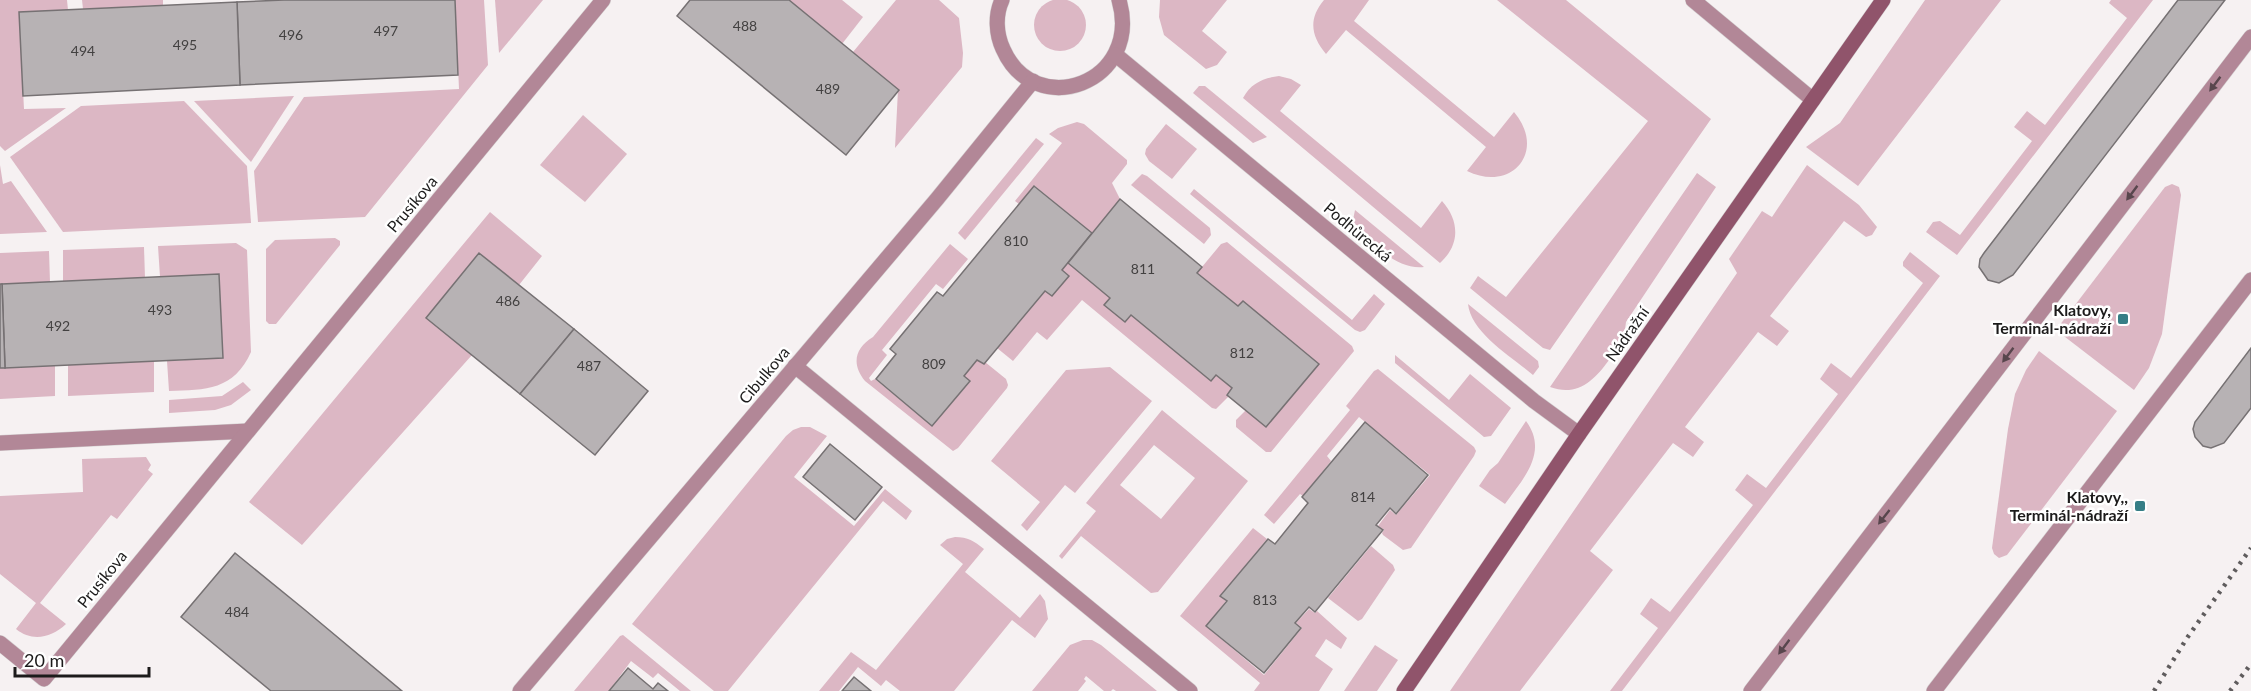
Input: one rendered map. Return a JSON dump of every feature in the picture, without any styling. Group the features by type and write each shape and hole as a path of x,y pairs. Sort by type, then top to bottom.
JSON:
{"street":[{"name":"Prusíkova","path":"0,643 44,679 603,0"},
{"path":"1002,0 997,23 999,41 1007,58 1018,71 1033,81 1049,87 1080,84 1106,68 1116,55 1124,28 1119,0"},
{"path":"1693,0 1814,100"},
{"name":"Nádražní","path":"1404,691 1579,434 1883,0"},
{"path":"1751,691 2251,37"},
{"name":"Podhůrecká","path":"1116,55 1534,401 1579,434"},
{"name":"Cibulkova","path":"520,691 937,199 1033,81"},
{"path":"1934,691 2251,280"},
{"path":"795,366 1190,691"},
{"path":"0,443 248,431"}],"shaded area":[{"path":"1055,-1 1065,-1 1079,6 1086,25 1079,44 1065,51 1055,51 1045,47 1038,40 1034,30 1034,20 1038,10 1045,3"},
{"path":"0,0 67,0 68,10 19,13 24,109 66,108 5,151 0,146"},
{"path":"82,0 163,0 163,5 83,9"},
{"path":"455,0 484,0 488,65 365,217 258,222 254,171 304,97 459,89"},
{"path":"495,0 543,0 499,53"},
{"path":"789,0 842,0 863,17 842,44"},
{"path":"896,0 939,0 959,18 963,53 962,67 895,148 898,90 853,52"},
{"path":"1160,0 1227,0 1202,31 1227,52 1217,65 1206,69 1164,35 1159,17"},
{"path":"1324,0 1369,0 1354,21 1494,137 1514,112 1523,127 1527,141 1525,154 1520,164 1510,172 1498,177 1483,176 1467,171 1486,147 1346,30 1326,54 1317,41 1313,27 1315,14"},
{"path":"1497,0 1566,0 1711,119 1550,350 1543,348 1470,288 1478,276 1506,297 1648,121"},
{"path":"1925,0 2001,0 1858,186 1806,147 1840,123"},
{"path":"2111,0 2153,0 1957,255 1926,232 1933,222 1940,221 1960,235 2032,141 2014,127 2027,111 2045,125 2127,18 2109,3"},
{"path":"1279,76 1301,85 1280,111 1421,228 1442,201 1452,217 1455,233 1451,249 1440,263 1243,98 1258,82"},
{"path":"1199,86 1205,86 1267,137 1253,143 1193,93"},
{"path":"294,96 251,162 194,101"},
{"path":"184,101 247,166 251,223 63,232 10,157 81,106"},
{"path":"583,115 627,154 585,202 540,165"},
{"path":"1077,122 1084,124 1127,160 1127,164 1112,183 1120,199 1092,233 1035,186 1019,204 1015,201 1062,143 1049,134 1058,128"},
{"path":"1166,124 1197,149 1172,179 1149,161 1145,154 1146,149"},
{"path":"1036,138 1044,144 965,240 958,233"},
{"path":"0,165 3,184 11,181 47,232 0,234"},
{"path":"1807,165 1859,205 1877,227 1872,235 1866,237 1844,221 1770,316 1789,331 1777,346 1758,332 1685,427 1704,442 1693,457 1673,443 1590,551 1613,570 1520,691 1450,691 1737,273 1729,259 1762,211 1772,217"},
{"path":"1697,173 1716,187 1626,322 1623,338 1616,350 1603,368 1584,385 1568,390 1550,387"},
{"path":"1142,174 1210,228 1211,235 1204,244 1131,185"},
{"path":"2172,184 2179,187 2181,195 2162,334 2149,368 2134,390 2056,330 2165,187"},
{"path":"1194,189 1352,320 1374,294 1385,304 1365,330 1360,332 1355,330 1190,194"},
{"path":"1355,210 1424,267 1403,264 1376,247 1352,225"},
{"path":"490,212 542,256 519,285 479,253 427,317 472,355 302,545 249,502"},
{"path":"335,238 340,241 340,245 276,324 269,324 266,321 266,249 275,240"},
{"path":"1227,242 1352,346 1354,351 1271,452 1266,452 1236,427 1236,420 1246,410 1266,426 1319,364 1243,301 1238,306 1197,273 1221,244"},
{"path":"236,243 247,250 251,352 244,365 227,381 207,388 169,391 167,361 223,358 219,275 160,277 158,246"},
{"path":"950,244 968,259 943,289 936,284 882,350 887,355 869,378 871,381 875,379 932,426 970,382 964,376 977,360 983,364 985,362 1006,379 1007,388 958,448 953,451 865,381 857,363 862,346 873,337"},
{"path":"144,247 145,278 63,282 63,250"},
{"path":"49,251 50,282 0,284 0,253"},
{"path":"1910,252 1940,276 1622,691 1610,691 1658,628 1640,614 1651,598 1670,612 1753,505 1735,490 1747,474 1766,488 1838,394 1820,379 1831,363 1851,378 1923,283 1903,266"},
{"path":"1068,263 1211,381 1216,375 1232,388 1229,396 1216,409 1212,408 1082,300 1047,340 1037,332 1013,361 997,348 1045,291 1052,296 1069,276 1062,270"},
{"path":"1468,304 1538,361 1539,367 1533,375 1484,334 1476,325"},
{"path":"2039,351 2117,411 2007,555 1999,558 1994,554 1992,548 2008,429 2015,394 2026,370"},
{"path":"1395,355 1449,400 1470,374 1511,408 1491,436 1484,437 1395,363"},
{"path":"154,361 154,392 68,396 68,365"},
{"path":"55,365 55,396 0,399 0,368"},
{"path":"1110,367 1152,401 1075,493 1065,485 1027,531 1021,525 1040,502 991,461 1066,370"},
{"path":"1378,369 1474,447 1476,451 1474,456 1411,548 1403,550 1383,535 1384,530 1378,526 1390,510 1396,515 1430,475 1359,417 1327,456 1331,461 1303,496 1300,494 1274,524 1264,515 1350,410 1346,406"},
{"path":"243,382 251,390 231,405 215,410 169,413 169,400 222,396"},
{"path":"1162,410 1248,481 1158,592 1151,593 1081,536 1062,559 1059,556 1096,511 1086,503","holes":["1154,445 1195,478 1161,519 1120,485"]},
{"path":"1526,421 1535,444 1534,454 1526,475 1505,504 1479,486 1498,463"},
{"path":"801,427 810,427 827,436 794,477 854,526 885,489 912,511 906,520 883,501 728,691 714,691 632,624 786,436"},
{"path":"146,457 151,465 148,470 153,474 117,519 111,515 40,603 66,624 54,633 41,637 28,636 16,629 36,603 0,574 0,496 83,492 82,459"},
{"path":"1253,528 1267,539 1220,596 1226,601 1206,626 1264,675 1302,628 1296,623 1309,609 1315,613 1317,611 1347,638 1341,649 1326,639 1315,656 1333,669 1319,691 1254,691 1260,683 1180,616"},
{"path":"955,537 971,540 984,549 965,572 1020,618 1040,594 1045,601 1048,619 1035,638 1012,620 954,691 900,691 886,680 881,686 858,667 839,691 819,691 851,652 876,670 963,564 940,545 947,539"},
{"path":"1371,546 1393,565 1395,570 1362,619 1358,621 1328,598"},
{"path":"623,635 691,691 680,691 658,673 653,678 631,661 609,691 574,691"},
{"path":"1083,640 1092,640 1101,645 1157,691 1116,691 1113,689 1104,691 1086,676 1084,679 1086,681 1078,691 1032,691 1070,645"},
{"path":"1375,645 1398,660 1377,691 1344,691"}],"building":[{"path":"455,0 458,75 240,85 237,2"},
{"path":"690,0 789,0 899,90 846,155 677,16"},
{"path":"2178,0 2225,0 2013,275 1999,283 1988,280 1979,267 1984,253"},
{"path":"237,2 240,85 23,96 19,12"},
{"path":"1034,186 1092,233 1062,270 1069,276 1052,296 1045,291 984,364 977,360 964,376 970,381 932,426 876,379 896,354 890,349 937,292 943,296"},
{"path":"1120,199 1202,267 1197,273 1238,306 1243,301 1319,364 1266,427 1227,395 1232,388 1216,375 1211,381 1131,315 1125,322 1104,305 1110,298 1068,263"},
{"path":"479,253 574,329 520,394 426,318"},
{"path":"219,274 223,358 5,368 2,284"},
{"path":"0,284 2,284 5,368 0,368"},
{"path":"574,329 648,391 595,455 520,394"},
{"path":"2251,348 2251,408 2224,443 2211,448 2203,446 2195,437 2193,429 2195,422"},
{"path":"1365,422 1428,475 1396,514 1390,508 1376,525 1383,530 1315,612 1309,607 1295,623 1301,628 1264,673 1206,626 1227,601 1220,596 1268,539 1275,544 1308,503 1302,497"},
{"path":"830,444 882,487 855,520 803,477"},
{"path":"235,553 402,691 271,691 181,617"},
{"path":"628,668 653,689 658,683 668,691 609,691"},
{"path":"854,677 871,691 842,691"}],"railway":[{"path":"2154,691 2187,638 2251,548"},
{"path":"2230,691 2251,664"}],"place":[{"name":"Klatovy, Terminál-nádraží","path":"2123,319"},
{"name":"Klatovy,, Terminál-nádraží","path":"2140,506"}]}
